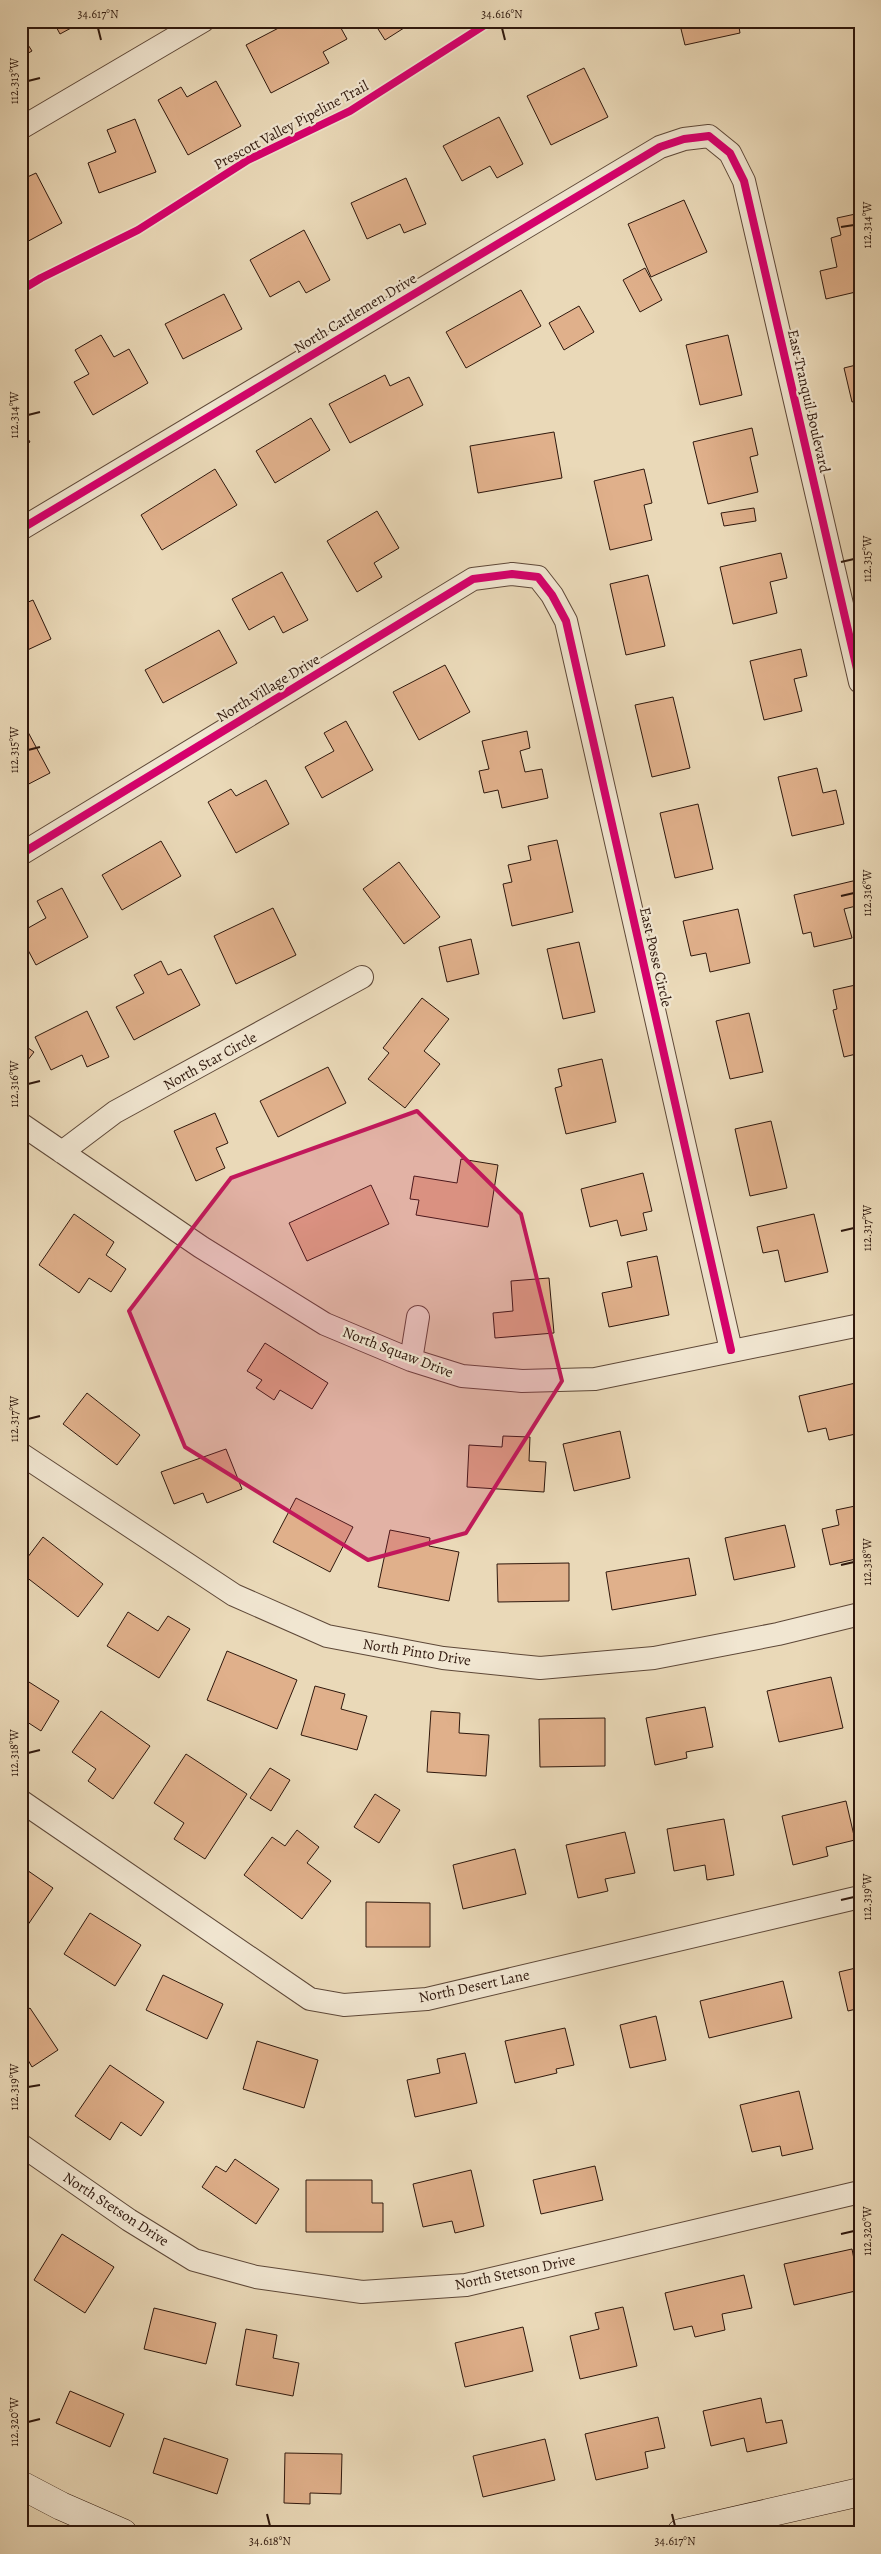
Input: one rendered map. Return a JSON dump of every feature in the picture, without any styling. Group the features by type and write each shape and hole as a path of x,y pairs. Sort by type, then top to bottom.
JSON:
{"main road":[{"path":"21,2484 61,2506 123,2533"},
{"path":"681,2533 860,2492"}],"street":[{"path":"21,128 203,21"},
{"name":"North Cattlemen Drive","path":"21,529 660,147 684,139 709,136"},
{"name":"East Tranquil Boulevard","path":"709,136 730,153 744,181 860,682"},
{"name":"North Village Drive","path":"21,854 473,578 512,574 538,577"},
{"name":"East Posse Circle","path":"538,577 552,595 566,621 731,1350"},
{"name":"North Star Circle","path":"62,1152 116,1112 362,977"},
{"name":"North Squaw Drive","path":"21,1124 201,1247 326,1324 411,1360 462,1376 522,1381 595,1380 731,1350 860,1325"},
{"path":"411,1360 418,1317"},
{"name":"North Pinto Drive","path":"21,1454 234,1595 327,1636 336,1638 443,1658 540,1668 654,1658 778,1634 860,1614"},
{"name":"North Desert Lane","path":"21,1801 310,1999 344,2005 426,1999 860,1897"},
{"name":"North Stetson Drive","path":"21,2145 129,2220 194,2260 256,2278 362,2292 466,2285 860,2192"}],"highlighted area":[{"path":"417,1111 521,1214 562,1381 466,1533 368,1560 185,1447 129,1311 231,1178"}],"building":[{"path":"53,21 84,21 60,34"},
{"path":"292,21 337,21 347,39 323,52 329,63 271,93 246,45"},
{"path":"373,21 415,21 385,40"},
{"path":"679,21 738,21 740,33 685,45"},
{"path":"21,34 32,51 21,57"},
{"path":"584,68 608,117 551,145 527,96"},
{"path":"216,81 241,126 188,155 158,100 181,87 187,97"},
{"path":"499,117 523,164 497,178 490,166 462,181 443,146"},
{"path":"135,119 156,172 99,193 88,163 116,152 107,130"},
{"path":"36,173 62,223 21,245 21,180"},
{"path":"406,178 426,224 404,233 400,224 367,239 351,203"},
{"path":"684,200 707,252 651,277 628,224"},
{"path":"860,213 860,291 826,299 820,271 837,267 831,238 841,235 837,218"},
{"path":"304,230 330,280 306,293 299,281 270,297 250,260"},
{"path":"645,268 662,300 640,312 623,280"},
{"path":"521,290 541,326 466,368 446,332"},
{"path":"224,294 242,329 183,359 165,324"},
{"path":"579,306 594,332 564,350 549,323"},
{"path":"101,335 114,357 129,349 148,383 93,415 74,382 89,374 75,350"},
{"path":"728,335 742,395 700,405 686,345"},
{"path":"860,364 860,400 852,402 844,368"},
{"path":"385,375 390,386 409,377 423,405 350,443 329,404"},
{"path":"311,418 330,450 275,483 256,451"},
{"path":"21,427 30,442 21,447"},
{"path":"752,428 758,455 750,457 758,492 708,504 693,442"},
{"path":"554,432 562,478 478,493 470,446"},
{"path":"215,469 237,505 162,550 141,515"},
{"path":"644,469 652,503 644,505 652,540 610,550 594,481"},
{"path":"754,508 756,521 724,526 721,513"},
{"path":"377,511 399,548 374,563 382,577 357,592 327,541"},
{"path":"781,553 787,578 770,582 777,613 733,624 720,567"},
{"path":"282,572 308,620 283,633 274,616 249,630 232,599"},
{"path":"648,575 665,646 626,655 610,584"},
{"path":"33,600 51,639 21,653 21,605"},
{"path":"219,630 237,663 163,703 145,670"},
{"path":"801,649 807,676 794,679 802,711 764,720 750,661"},
{"path":"445,665 470,712 419,740 393,692"},
{"path":"673,697 690,768 652,777 635,705"},
{"path":"21,719 50,773 21,788"},
{"path":"346,721 373,770 322,798 305,767 334,751 324,733"},
{"path":"527,731 530,748 520,751 525,772 542,769 548,798 502,808 498,790 484,793 479,771 489,769 482,741"},
{"path":"817,768 823,793 836,790 844,824 792,836 778,777"},
{"path":"266,780 289,824 236,853 208,802 231,789 236,796"},
{"path":"698,804 713,869 675,878 660,813"},
{"path":"557,840 573,912 512,926 503,884 512,882 508,865 531,860 528,846"},
{"path":"161,841 181,876 122,910 102,875"},
{"path":"399,862 440,917 404,944 363,889"},
{"path":"857,880 860,905 844,909 852,938 814,947 811,932 803,934 794,895"},
{"path":"62,888 88,937 36,965 21,937 21,932 46,918 37,901"},
{"path":"273,908 296,955 236,984 214,936"},
{"path":"738,909 750,963 710,972 706,953 691,956 683,921"},
{"path":"471,939 479,974 447,982 439,947"},
{"path":"579,942 595,1012 563,1019 547,949"},
{"path":"161,961 168,975 181,969 200,1005 134,1040 116,1007 144,993 134,975"},
{"path":"860,984 860,1053 844,1057 833,1010 837,1009 833,990"},
{"path":"422,998 449,1019 424,1051 440,1064 405,1108 368,1079 389,1053 383,1048"},
{"path":"87,1011 109,1057 87,1067 82,1055 51,1070 35,1037"},
{"path":"749,1013 763,1072 730,1079 716,1021"},
{"path":"21,1043 34,1052 21,1069"},
{"path":"602,1059 616,1122 566,1134 555,1088 562,1086 558,1069"},
{"path":"328,1067 346,1103 278,1137 260,1101"},
{"path":"860,1096 860,1120 854,1097"},
{"path":"215,1113 228,1143 216,1148 225,1168 196,1181 174,1131"},
{"path":"771,1121 787,1188 750,1196 735,1129"},
{"path":"461,1159 498,1165 488,1227 416,1215 419,1200 410,1199 414,1176 457,1183"},
{"path":"643,1173 652,1211 643,1213 647,1230 621,1236 617,1220 590,1227 581,1189"},
{"path":"371,1185 389,1224 307,1261 289,1223"},
{"path":"74,1214 114,1242 106,1255 126,1269 111,1292 89,1278 79,1293 39,1265"},
{"path":"814,1214 828,1272 785,1282 778,1250 763,1253 757,1227"},
{"path":"657,1256 669,1315 609,1327 602,1293 632,1287 627,1262"},
{"path":"549,1278 554,1333 495,1338 493,1313 513,1311 511,1281"},
{"path":"265,1343 328,1383 312,1409 280,1390 274,1400 256,1388 262,1380 247,1371"},
{"path":"860,1382 860,1433 829,1440 826,1428 808,1432 799,1396"},
{"path":"87,1393 140,1435 117,1465 63,1424"},
{"path":"620,1431 630,1478 574,1491 563,1444"},
{"path":"503,1436 530,1437 529,1461 546,1462 544,1492 467,1487 469,1445 502,1447"},
{"path":"226,1449 242,1489 207,1503 203,1493 174,1504 161,1472"},
{"path":"296,1498 353,1527 330,1572 273,1542"},
{"path":"860,1505 860,1558 830,1565 822,1529 839,1525 836,1510"},
{"path":"785,1525 795,1567 734,1580 725,1538"},
{"path":"390,1530 430,1538 429,1546 459,1552 449,1601 378,1587"},
{"path":"43,1537 103,1584 78,1617 21,1573 21,1566"},
{"path":"689,1558 696,1595 612,1610 606,1572"},
{"path":"569,1563 569,1601 498,1602 497,1564"},
{"path":"128,1612 158,1631 168,1616 190,1629 159,1678 107,1646"},
{"path":"227,1651 297,1680 277,1729 207,1700"},
{"path":"21,1677 59,1701 41,1731 21,1718"},
{"path":"831,1677 843,1728 779,1742 767,1691"},
{"path":"315,1686 345,1694 341,1709 367,1716 357,1750 301,1735"},
{"path":"705,1707 713,1747 686,1752 687,1758 655,1765 646,1718"},
{"path":"101,1711 150,1746 113,1799 88,1781 96,1769 72,1752"},
{"path":"431,1711 460,1713 459,1733 489,1735 486,1776 427,1772"},
{"path":"605,1718 605,1766 540,1767 539,1719"},
{"path":"186,1754 247,1794 205,1859 174,1839 184,1823 154,1803"},
{"path":"270,1768 290,1780 271,1811 250,1798"},
{"path":"375,1794 400,1810 379,1843 354,1827"},
{"path":"846,1801 855,1840 826,1847 828,1856 793,1865 782,1816"},
{"path":"724,1819 734,1875 707,1880 705,1865 674,1871 667,1829"},
{"path":"297,1830 319,1847 307,1863 331,1881 302,1919 244,1875 272,1837 285,1846"},
{"path":"625,1832 635,1873 605,1879 608,1891 578,1898 566,1845"},
{"path":"515,1849 526,1894 463,1909 453,1865"},
{"path":"21,1866 53,1888 23,1932 21,1931"},
{"path":"366,1902 430,1903 430,1947 366,1947"},
{"path":"90,1913 141,1945 115,1986 64,1954"},
{"path":"860,1967 860,2008 848,2011 839,1972"},
{"path":"163,1975 223,2004 207,2039 146,2010"},
{"path":"783,1981 792,2018 709,2038 700,2001"},
{"path":"30,2008 58,2050 32,2067 24,2053 21,2055 21,2014"},
{"path":"656,2016 666,2060 630,2068 620,2025"},
{"path":"565,2028 574,2065 556,2069 557,2073 515,2083 505,2041"},
{"path":"257,2041 318,2060 304,2108 243,2089"},
{"path":"465,2053 477,2103 415,2117 407,2080 440,2073 437,2059"},
{"path":"110,2065 164,2102 141,2136 121,2122 110,2140 75,2116"},
{"path":"799,2091 813,2149 782,2156 780,2146 752,2152 740,2105"},
{"path":"235,2159 279,2189 256,2224 202,2187 216,2166 226,2172"},
{"path":"595,2166 603,2200 541,2214 533,2180"},
{"path":"471,2170 484,2226 455,2233 452,2221 423,2227 413,2184"},
{"path":"306,2180 372,2180 372,2203 383,2203 383,2232 306,2232"},
{"path":"62,2234 114,2267 85,2313 34,2280"},
{"path":"852,2249 860,2290 794,2305 784,2264"},
{"path":"744,2275 752,2308 722,2314 725,2330 695,2337 692,2326 674,2330 665,2293"},
{"path":"623,2307 637,2366 580,2379 570,2336 599,2329 595,2313"},
{"path":"154,2308 216,2323 206,2364 144,2349"},
{"path":"523,2327 533,2371 465,2387 455,2343"},
{"path":"246,2329 277,2335 273,2358 299,2363 293,2396 236,2385"},
{"path":"70,2391 124,2414 110,2447 56,2423"},
{"path":"761,2398 766,2423 782,2420 787,2443 747,2452 744,2438 711,2446 703,2411"},
{"path":"658,2417 665,2448 645,2452 648,2468 596,2480 585,2434"},
{"path":"164,2438 228,2459 217,2494 153,2473"},
{"path":"545,2439 555,2480 483,2497 473,2456"},
{"path":"285,2453 342,2454 341,2494 310,2493 310,2504 284,2503"}],"cycle path":[{"name":"Prescott Valley Pipeline Trail","path":"21,290 41,278 138,230 248,160 350,111 491,21"},
{"path":"21,529 660,147 684,139 709,136 730,153 744,181 860,682"},
{"path":"21,854 473,579 512,574 538,577 552,595 566,621 731,1350"}]}
